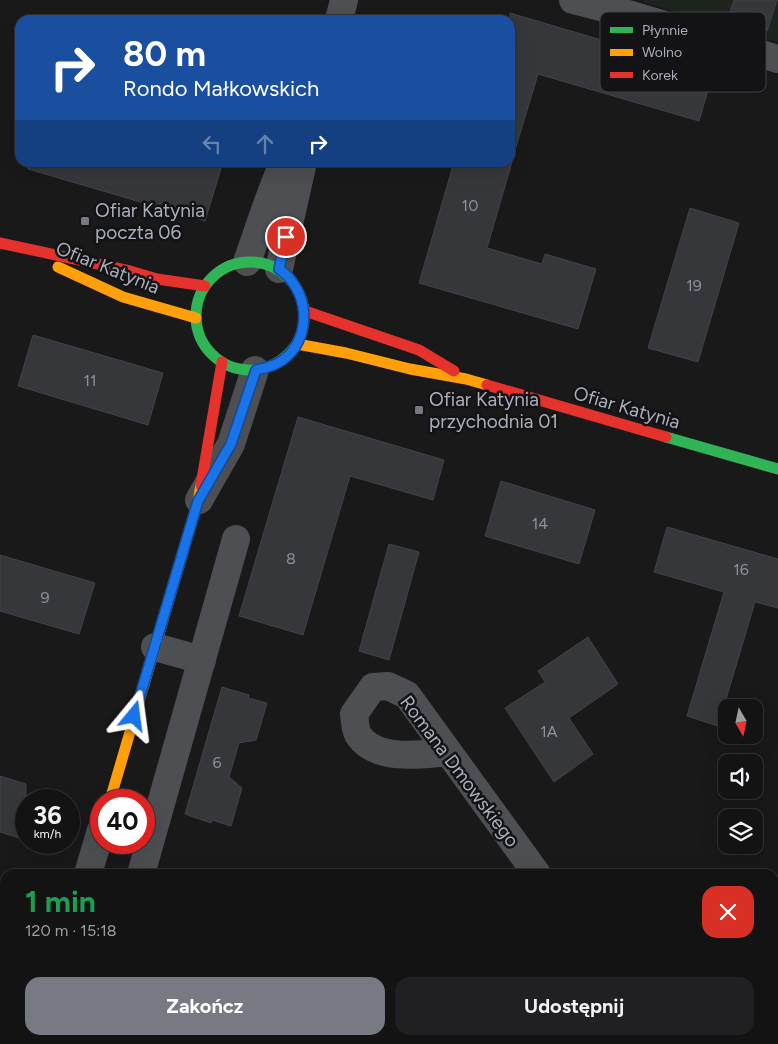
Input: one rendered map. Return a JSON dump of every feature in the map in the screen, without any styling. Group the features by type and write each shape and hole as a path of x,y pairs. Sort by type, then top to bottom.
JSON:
{"street":[{"path":"340,15 344,0"},
{"path":"573,0 620,12"},
{"path":"766,55 778,59"},
{"path":"247,262 273,186 282,167"},
{"path":"279,269 302,167"},
{"name":"Ofiar Katynia","path":"4,244 130,271 157,279 205,286"},
{"name":"Ofiar Katynia","path":"4,244 123,297 196,318"},
{"path":"247,262 264,263 279,269 292,281 301,295 305,311 304,328 297,344 286,357 272,366 256,370 238,369 222,362 208,351 200,336 196,318 198,301 205,286 216,273 231,265 247,262"},
{"name":"Ofiar Katynia","path":"305,311 419,350 466,379"},
{"name":"Ofiar Katynia","path":"297,344 346,353 410,369 466,379 778,469"},
{"path":"113,789 198,501 222,362"},
{"path":"198,501 231,444 256,370"},
{"path":"143,869 236,539"},
{"path":"155,647 202,660"},
{"name":"Romana Dmowskiego","path":"447,752 410,756 375,750 358,736 354,714 373,687 388,686 406,695 533,869"},
{"path":"89,869 94,854"}],"shaded area":[{"path":"644,0 778,0 778,42 766,38 766,12 678,12 644,2"}],"building":[{"path":"734,0 777,0 767,31 766,12 730,12"},
{"path":"510,13 600,40 600,92 707,92 699,121 538,74 515,147 515,15 510,15"},
{"path":"28,167 221,167 205,221 28,169"},
{"path":"453,167 511,167 487,248 542,264 545,254 596,269 578,329 419,283"},
{"path":"690,208 739,223 698,362 648,348"},
{"path":"33,335 163,373 148,425 18,386"},
{"path":"298,417 444,460 433,500 350,476 303,635 239,616"},
{"path":"501,481 595,510 579,564 485,536"},
{"path":"667,527 778,559 778,608 755,602 726,699 718,699 718,726 687,716 724,592 654,572"},
{"path":"389,544 419,552 389,660 359,651"},
{"path":"0,555 95,583 79,634 0,611"},
{"path":"588,637 618,684 569,718 593,754 554,782 505,708 545,682 538,671"},
{"path":"222,687 249,695 248,698 267,703 256,740 239,743 229,777 242,788 231,826 212,820 211,823 185,814"},
{"path":"0,776 26,784 26,789 15,789 15,837 0,832"}],"traffic: fast":[{"path":"250,262 271,266 288,278 300,295 304,316 300,337 288,354 271,366 250,370 229,366 212,354 200,337 196,316 200,295 212,278 229,266 250,262"},
{"path":"666,437 778,469"}],"traffic: slow":[{"path":"58,267 123,297 196,318"},
{"path":"297,344 346,353 487,385"},
{"path":"113,789 198,501 201,485"}],"traffic: jam":[{"path":"0,243 130,271 157,279 205,286"},
{"path":"305,311 419,350 454,371"},
{"path":"201,485 222,362"},
{"path":"487,385 666,437"}],"place":[{"name":"Ofiar Katynia poczta 06","path":"85,221"},
{"name":"Ofiar Katynia przychodnia 01","path":"419,410"}],"route":[{"path":"134,716 198,501 231,444 256,370 272,366 286,357 297,344 304,328 305,311 301,295 292,281 279,269 286,237"}]}
